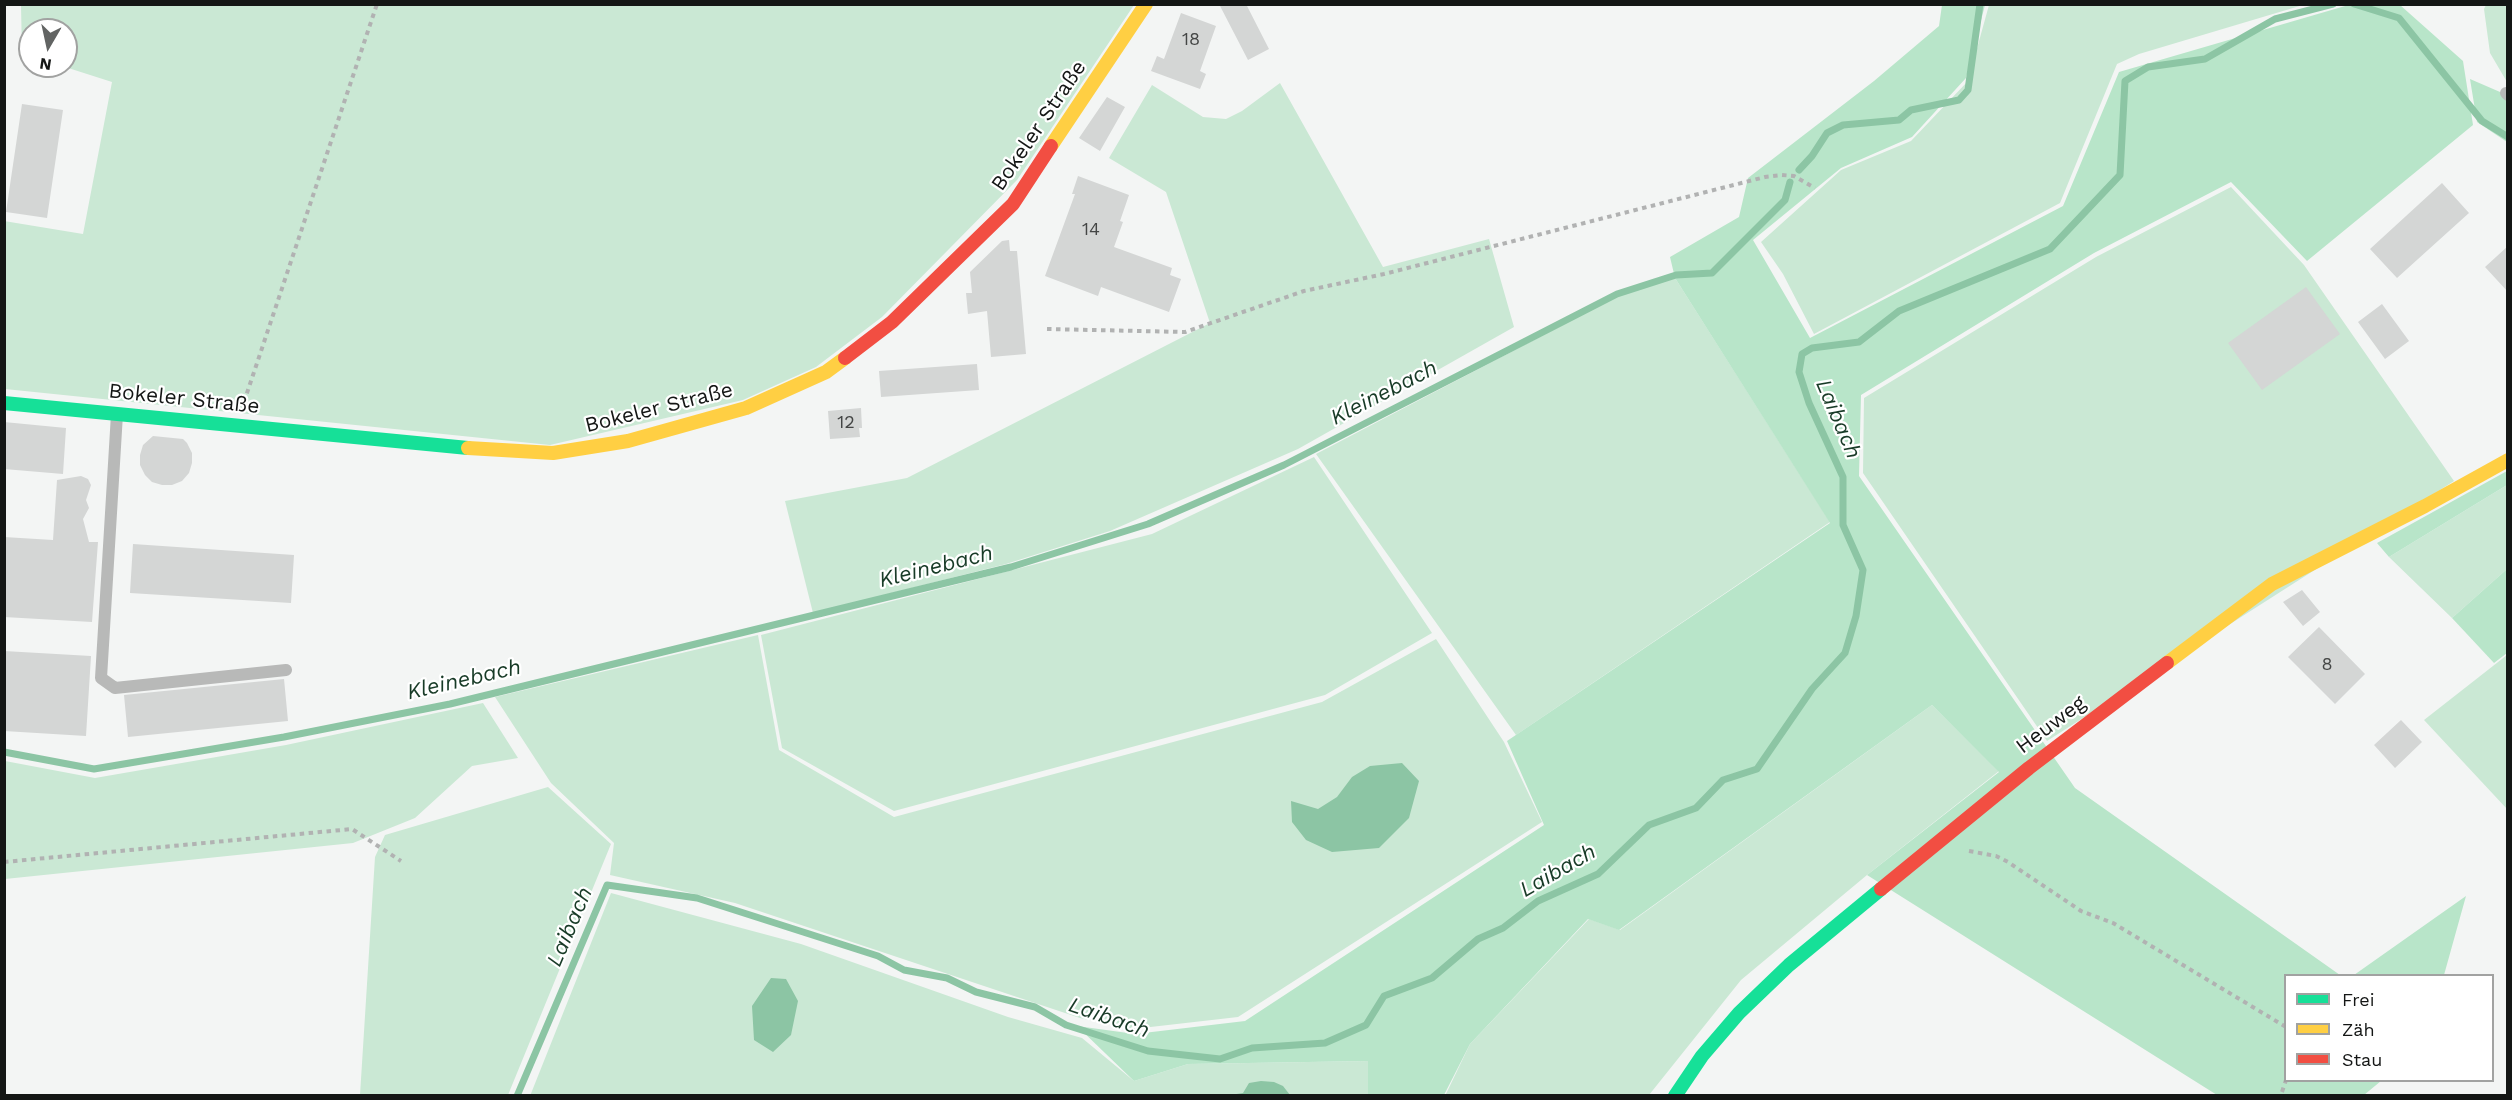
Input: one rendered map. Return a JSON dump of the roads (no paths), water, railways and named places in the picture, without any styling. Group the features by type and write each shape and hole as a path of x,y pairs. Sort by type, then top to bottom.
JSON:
{"street":[{"name":"Bokeler Straße","path":"4,403 475,449 553,453 628,441 746,408 826,372 892,322 1013,204 1146,4"},
{"name":"Heuweg","path":"1676,1095 1702,1056 1739,1013 1789,965 2029,768 2272,584 2425,506 2508,459"}],"lane":[{"path":"117,413 101,678 115,688 286,670"}],"waterway":[{"name":"Kleinebach","path":"1799,170 1812,156 1827,133 1843,125 1899,120 1911,110 1959,100 1968,90 1980,4"},
{"name":"Laibach","path":"517,1096 607,885 697,898 878,956 904,970 947,978 976,992 1035,1007 1066,1025 1148,1051 1220,1059 1252,1048 1325,1043 1366,1025 1384,996 1432,978 1478,939 1503,928 1538,901 1598,874 1649,825 1696,808 1723,780 1757,769 1812,689 1845,653 1856,616 1863,570 1843,525 1843,477 1809,403 1799,372 1802,354 1812,348 1859,342 1899,311 2050,249 2120,175 2125,81 2148,67 2205,59 2275,19 2333,4"},
{"name":"Laibach","path":"2354,4 2399,18 2482,121 2508,137"},
{"name":"Kleinebach","path":"4,752 94,769 284,737 450,704 1011,567 1148,524 1284,465 1617,294 1676,275 1712,273 1785,200 1790,182"}]}
